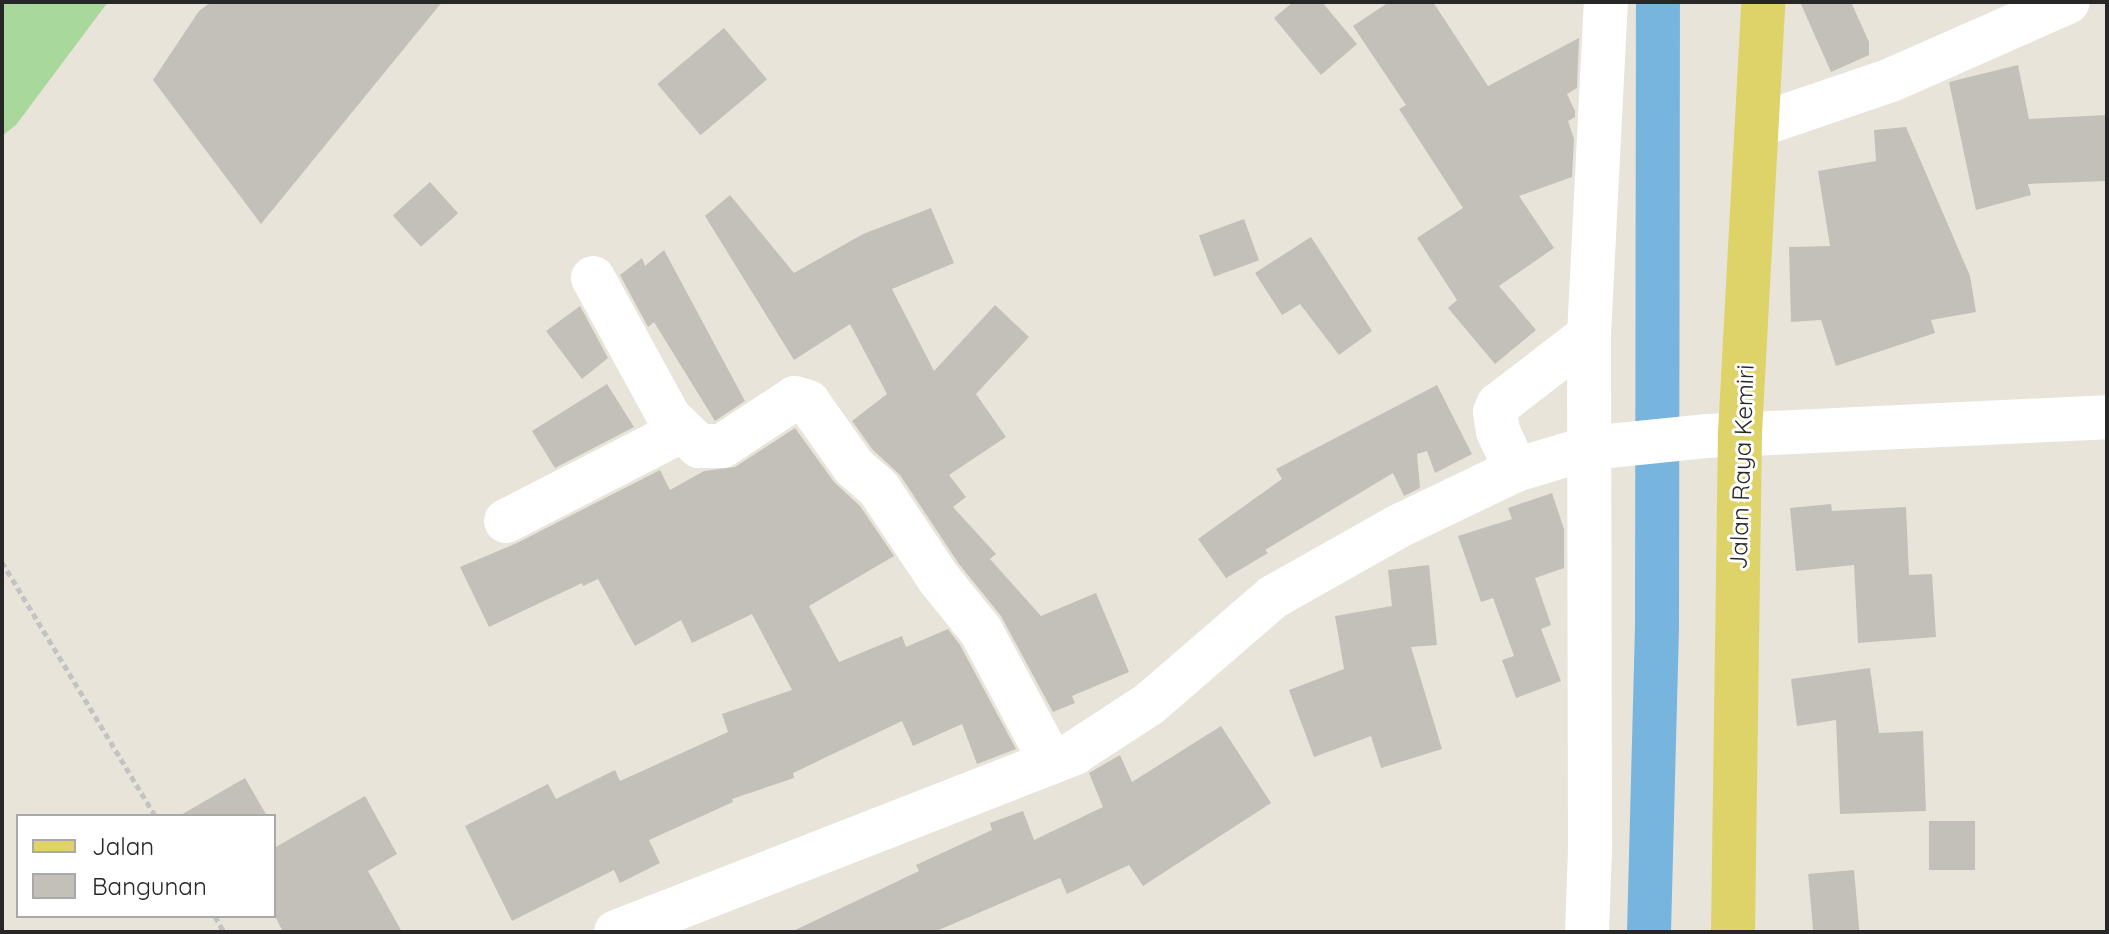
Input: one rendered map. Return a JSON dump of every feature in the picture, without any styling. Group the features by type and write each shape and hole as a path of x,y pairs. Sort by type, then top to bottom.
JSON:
{"main road":[{"name":"Jalan Raya Kemiri","path":"1733,932 1724,435 1759,125 1763,2"}],"street":[{"path":"1587,932 1597,447 1589,335 1606,2"},
{"path":"1759,125 1891,80 2068,2"},
{"path":"593,278 669,417 699,446 722,446 795,398 808,402 854,467 879,489 939,579 981,631 1051,762"},
{"path":"1516,470 1498,431 1498,405 1589,335"},
{"path":"616,932 1051,762 1109,733 1148,705 1262,605 1312,573 1516,470 1597,447 1724,435 2107,417"},
{"path":"506,521 681,431"}],"path":[{"path":"2,562 154,814"}],"green space":[{"path":"2,2 108,2 16,125 2,136"}],"building":[{"path":"211,2 442,2 261,224 153,80 199,11"},
{"path":"1293,2 1322,2 1357,44 1321,75 1274,18"},
{"path":"1389,2 1433,2 1488,86 1579,38 1577,88 1567,94 1575,111 1575,117 1568,121 1574,139 1572,177 1519,196 1554,248 1499,286 1536,330 1495,364 1448,308 1457,300 1417,238 1463,208 1399,109 1406,105 1353,26"},
{"path":"1800,2 1851,2 1869,42 1869,55 1831,72"},
{"path":"724,28 767,79 700,135 657,84"},
{"path":"2018,65 2029,119 2107,115 2107,181 2028,184 2031,195 1976,210 1949,82"},
{"path":"1906,127 1970,276 1976,312 1931,320 1935,333 1836,366 1821,320 1791,322 1789,247 1830,246 1818,171 1876,161 1874,130"},
{"path":"430,182 458,213 421,247 393,215"},
{"path":"730,195 794,273 863,234 931,208 954,263 892,289 934,371 995,305 1029,337 976,394 1006,437 949,475 966,497 953,507 996,554 990,559 1041,616 1096,593 1129,672 1072,696 1075,703 1053,712 1001,616 959,564 900,475 873,450 852,421 887,394 850,324 794,360 705,216"},
{"path":"1244,219 1259,260 1214,277 1199,235"},
{"path":"1311,237 1372,331 1339,355 1300,304 1282,315 1255,273"},
{"path":"664,250 745,401 715,421 654,322 648,327 620,275 642,258 645,266"},
{"path":"580,306 608,358 582,379 546,331"},
{"path":"607,384 634,427 555,468 532,431"},
{"path":"1437,385 1472,454 1435,473 1427,451 1417,454 1420,488 1404,496 1393,473 1265,550 1268,553 1226,578 1198,539 1282,479 1276,469"},
{"path":"795,428 834,482 860,506 894,556 809,606 839,662 902,636 906,647 948,629 960,645 1016,749 977,764 962,724 913,746 902,721 793,773 794,778 732,799 733,802 649,840 660,863 620,883 614,870 512,921 465,826 548,784 556,799 615,770 620,781 728,732 722,714 792,690 752,614 692,643 681,620 635,646 598,579 583,586 582,583 489,627 460,567 517,543 660,470 670,490 704,471 735,467"},
{"path":"1552,493 1564,529 1564,568 1535,578 1551,625 1541,629 1561,681 1516,698 1502,660 1514,656 1493,598 1481,602 1458,536 1512,519 1508,508"},
{"path":"1831,504 1832,511 1906,507 1909,575 1932,574 1936,637 1858,643 1854,565 1796,571 1790,508"},
{"path":"1429,565 1437,645 1411,647 1442,749 1381,768 1371,736 1314,757 1289,690 1344,669 1335,616 1392,606 1388,570"},
{"path":"1870,668 1879,733 1923,731 1926,811 1840,814 1836,720 1797,726 1791,679"},
{"path":"1221,726 1271,803 1143,886 1129,865 1067,894 1060,878 934,932 791,932 919,871 916,865 992,830 990,823 1023,811 1034,840 1103,807 1089,773 1120,755 1132,782"},
{"path":"245,778 266,814 182,814"},
{"path":"365,796 397,854 368,871 402,932 283,932 276,918 276,847"},
{"path":"1929,821 1975,821 1975,870 1929,870"},
{"path":"1854,870 1859,932 1813,932 1808,874"}],"waterway":[{"path":"1649,932 1657,625 1658,2"}]}
